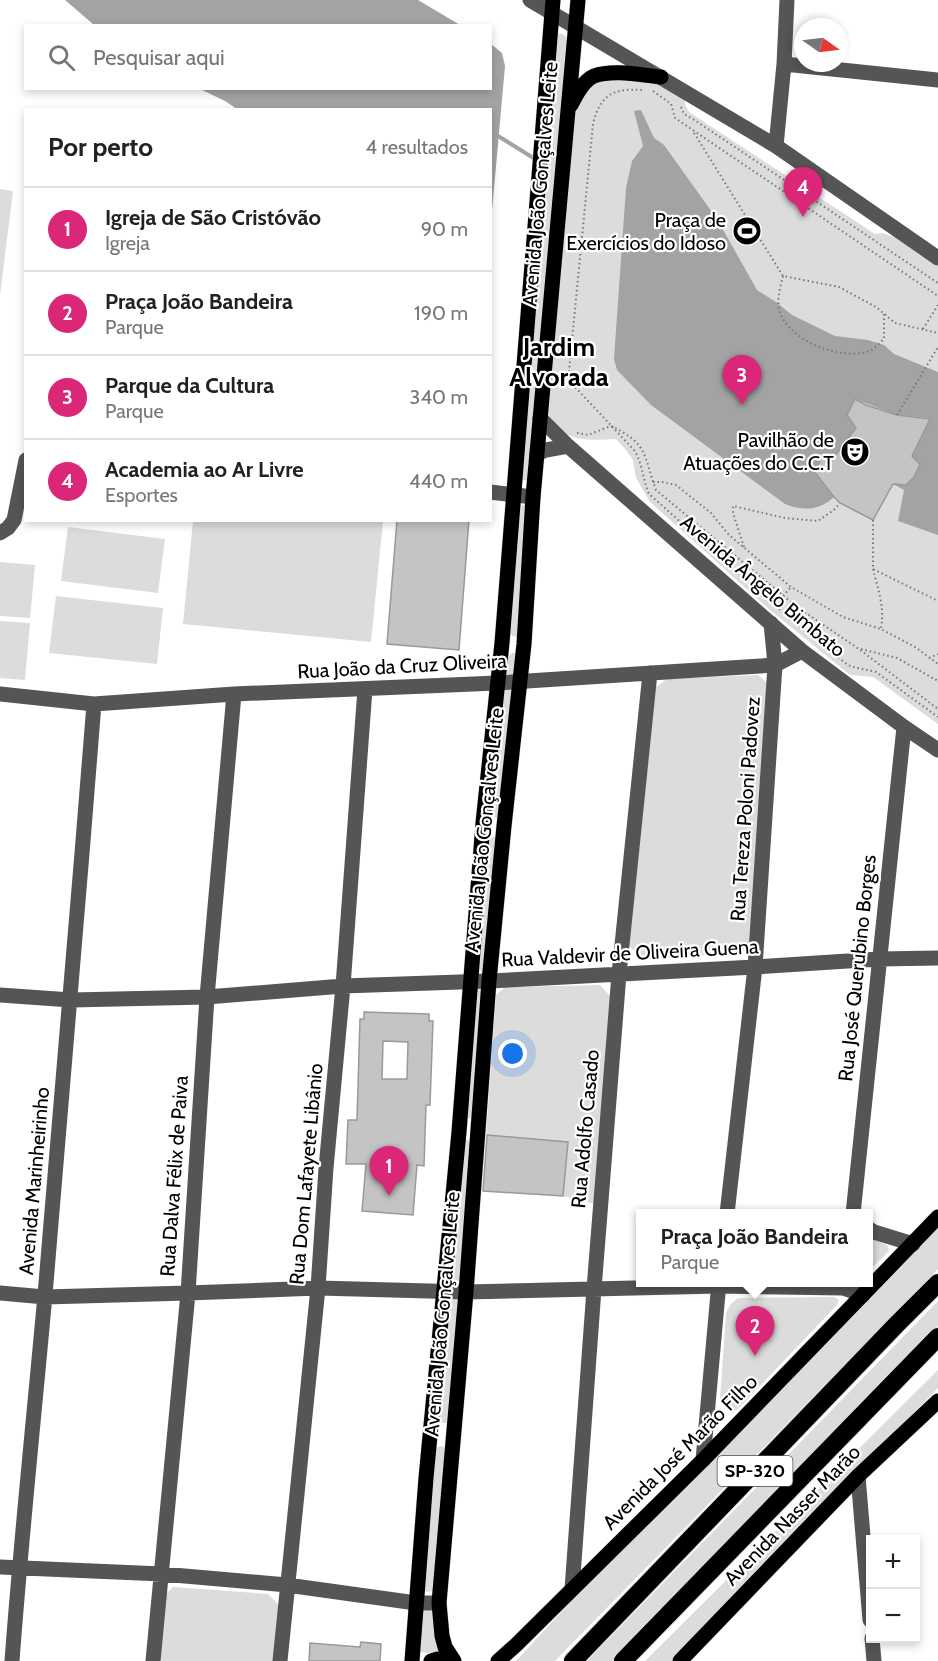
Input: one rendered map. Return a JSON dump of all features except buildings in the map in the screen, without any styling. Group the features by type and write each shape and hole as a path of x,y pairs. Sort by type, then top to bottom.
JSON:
{"highway":[{"name":"SP-320","path":"573,1661 938,1283"},
{"name":"SP-320","path":"623,1661 938,1337"}],"main road":[{"name":"Avenida João Gonçalves Leite","path":"452,1661 442,1636 439,1603 466,1292 489,981 524,644 533,497 578,0"},
{"name":"Avenida João Gonçalves Leite","path":"412,1661 426,1478 432,1436 459,1132 483,823 502,643 552,6"},
{"path":"567,113 578,91 593,77 615,73 659,83"},
{"path":"502,643 524,644"},
{"path":"483,823 504,826"},
{"path":"459,1132 478,1133"},
{"name":"Avenida José Marão Filho","path":"873,1285 938,1217"},
{"name":"Avenida José Marão Filho","path":"498,1661 703,1460 871,1287"},
{"name":"Avenida Nasser Marão","path":"680,1661 858,1476 938,1401"},
{"path":"432,1436 453,1438"},
{"path":"430,1661 437,1659 452,1661"}],"street":[{"path":"530,0 552,6 576,26 659,83 776,146 938,258"},
{"path":"776,146 784,64 787,0"},
{"path":"784,64 938,80"},
{"name":"Avenida Ângelo Bimbato","path":"540,418 571,439 802,651 938,750"},
{"path":"537,454 571,439"},
{"path":"0,533 14,520 24,470"},
{"path":"492,492 533,497"},
{"name":"Rua Tereza Poloni Padovez","path":"728,1209 755,967 776,665 771,622"},
{"name":"Rua João da Cruz Oliveira","path":"0,694 94,704 234,694 497,683 776,665 802,651"},
{"name":"Rua Adolfo Casado","path":"572,1589 619,974 650,672"},
{"name":"Rua Dom Lafayete Libânio","path":"280,1661 318,1288 365,689"},
{"name":"Rua Dalva Félix de Paiva","path":"153,1661 188,1293 207,997 234,694"},
{"name":"Avenida Marinheirinho","path":"12,1661 45,1297 94,704"},
{"name":"Rua José Querubino Borges","path":"853,1209 904,727"},
{"name":"Rua Valdevir de Oliveira Guena","path":"0,995 70,1000 207,997 343,986 489,981 879,959 938,958"},
{"path":"873,1232 913,1244"},
{"path":"0,1293 45,1297 318,1288 466,1292 656,1287"},
{"path":"703,1460 718,1287"},
{"path":"848,1287 863,1295"},
{"path":"858,1476 867,1589"},
{"path":"0,1567 162,1574 287,1585 416,1603 439,1603"},
{"path":"872,1643 874,1661"}],"path":[{"path":"659,83 650,89 671,104 675,118 938,296"},
{"path":"646,91 615,92 603,100 597,109 592,136 569,371 575,387 641,460 642,474 649,494 797,625 848,665 876,672 938,717"},
{"path":"678,99 684,114 938,283"},
{"path":"692,130 783,276 779,295 780,312 787,325 817,346 853,355 872,351 884,339 884,313"},
{"path":"783,276 839,287 876,307 896,323 938,333"},
{"path":"923,329 938,305"},
{"path":"897,414 938,347"},
{"path":"571,439 611,426"},
{"path":"611,426 636,440 646,454 656,490 797,608 859,649 938,709"},
{"path":"653,482 676,485 711,513 729,535 791,586 843,617 880,629 915,647 938,664"},
{"path":"744,547 734,506 785,518 818,521 840,503"},
{"path":"873,520 873,569 883,617 880,629"},
{"path":"873,569 938,601"},
{"path":"783,596 791,586"},
{"path":"859,649 897,658 938,681"},
{"path":"929,658 938,654"}],"shaded area":[{"path":"65,0 418,0 458,24 93,24"},
{"path":"559,33 565,35 567,41 532,478 529,481 522,480 556,37"},
{"path":"492,45 502,53 505,66 492,211 492,108 236,108 202,90 492,90"},
{"path":"604,78 651,80 684,95 689,112 875,234 883,233 894,237 938,266 938,724 873,677 851,675 845,671 770,610 650,502 636,478 633,460 616,439 575,438 561,431 547,412 573,122 583,96 591,86"},
{"path":"641,110 654,138 664,145 717,219 757,290 792,315 835,336 868,340 884,345 894,354 938,372 938,535 898,521 904,490 893,484 906,485 914,477 912,456 929,418 897,415 855,399 847,415 856,428 831,461 822,458 814,470 834,497 817,507 798,508 785,504 651,405 617,370 614,359 626,188 632,161 643,146 634,111"},
{"path":"0,189 13,191 0,295"},
{"path":"522,505 528,505 518,637 509,633"},
{"path":"193,522 383,522 371,642 183,624"},
{"path":"68,527 165,539 158,593 61,581"},
{"path":"0,562 35,565 30,618 0,616"},
{"path":"56,596 163,608 157,664 49,653"},
{"path":"0,621 30,623 25,680 0,678"},
{"path":"516,653 516,674 509,677 506,674 508,657"},
{"path":"758,675 767,683 750,947 742,952 644,960 629,946 656,687 667,679"},
{"path":"514,687 500,815 497,818 492,817 490,813 505,689"},
{"path":"490,837 495,837 497,841 484,971 479,971 487,841"},
{"path":"600,985 610,996 595,1204 563,1196 568,1142 486,1135 496,995 505,987"},
{"path":"476,989 482,990 473,1118 469,1118 466,1115"},
{"path":"465,1140 471,1141 461,1279 455,1281 452,1277"},
{"path":"938,1225 938,1269 555,1661 516,1661 577,1595"},
{"path":"873,1237 888,1246 889,1251 874,1266"},
{"path":"453,1297 459,1301 448,1423 442,1423 439,1418 449,1300"},
{"path":"834,1297 839,1300 837,1305 737,1410 723,1405 720,1400 726,1313 731,1304 738,1298"},
{"path":"938,1301 938,1326 613,1661 587,1661"},
{"path":"938,1370 938,1388 674,1661 645,1661"},
{"path":"443,1446 447,1451 433,1591 426,1592 423,1587 436,1450"},
{"path":"173,1587 268,1594 279,1605 273,1661 159,1661 164,1596"},
{"path":"428,1609 432,1611 441,1651 428,1653 420,1652 422,1613"}],"waterway":[{"path":"492,132 535,159"}],"place":[{"name":"Academia ao Ar Livre","path":"803,217"},
{"name":"Praça de Exercícios do Idoso","path":"747,231"},
{"name":"Parque da Cultura","path":"742,405"},
{"name":"Pavilhão de Atuações do C.C.T","path":"855,452"},
{"name":"Igreja de São Cristóvão","path":"389,1196"},
{"name":"Praça João Bandeira","path":"755,1356"}],"district":[{"name":"Jardim Alvorada","path":"559,362"}]}
